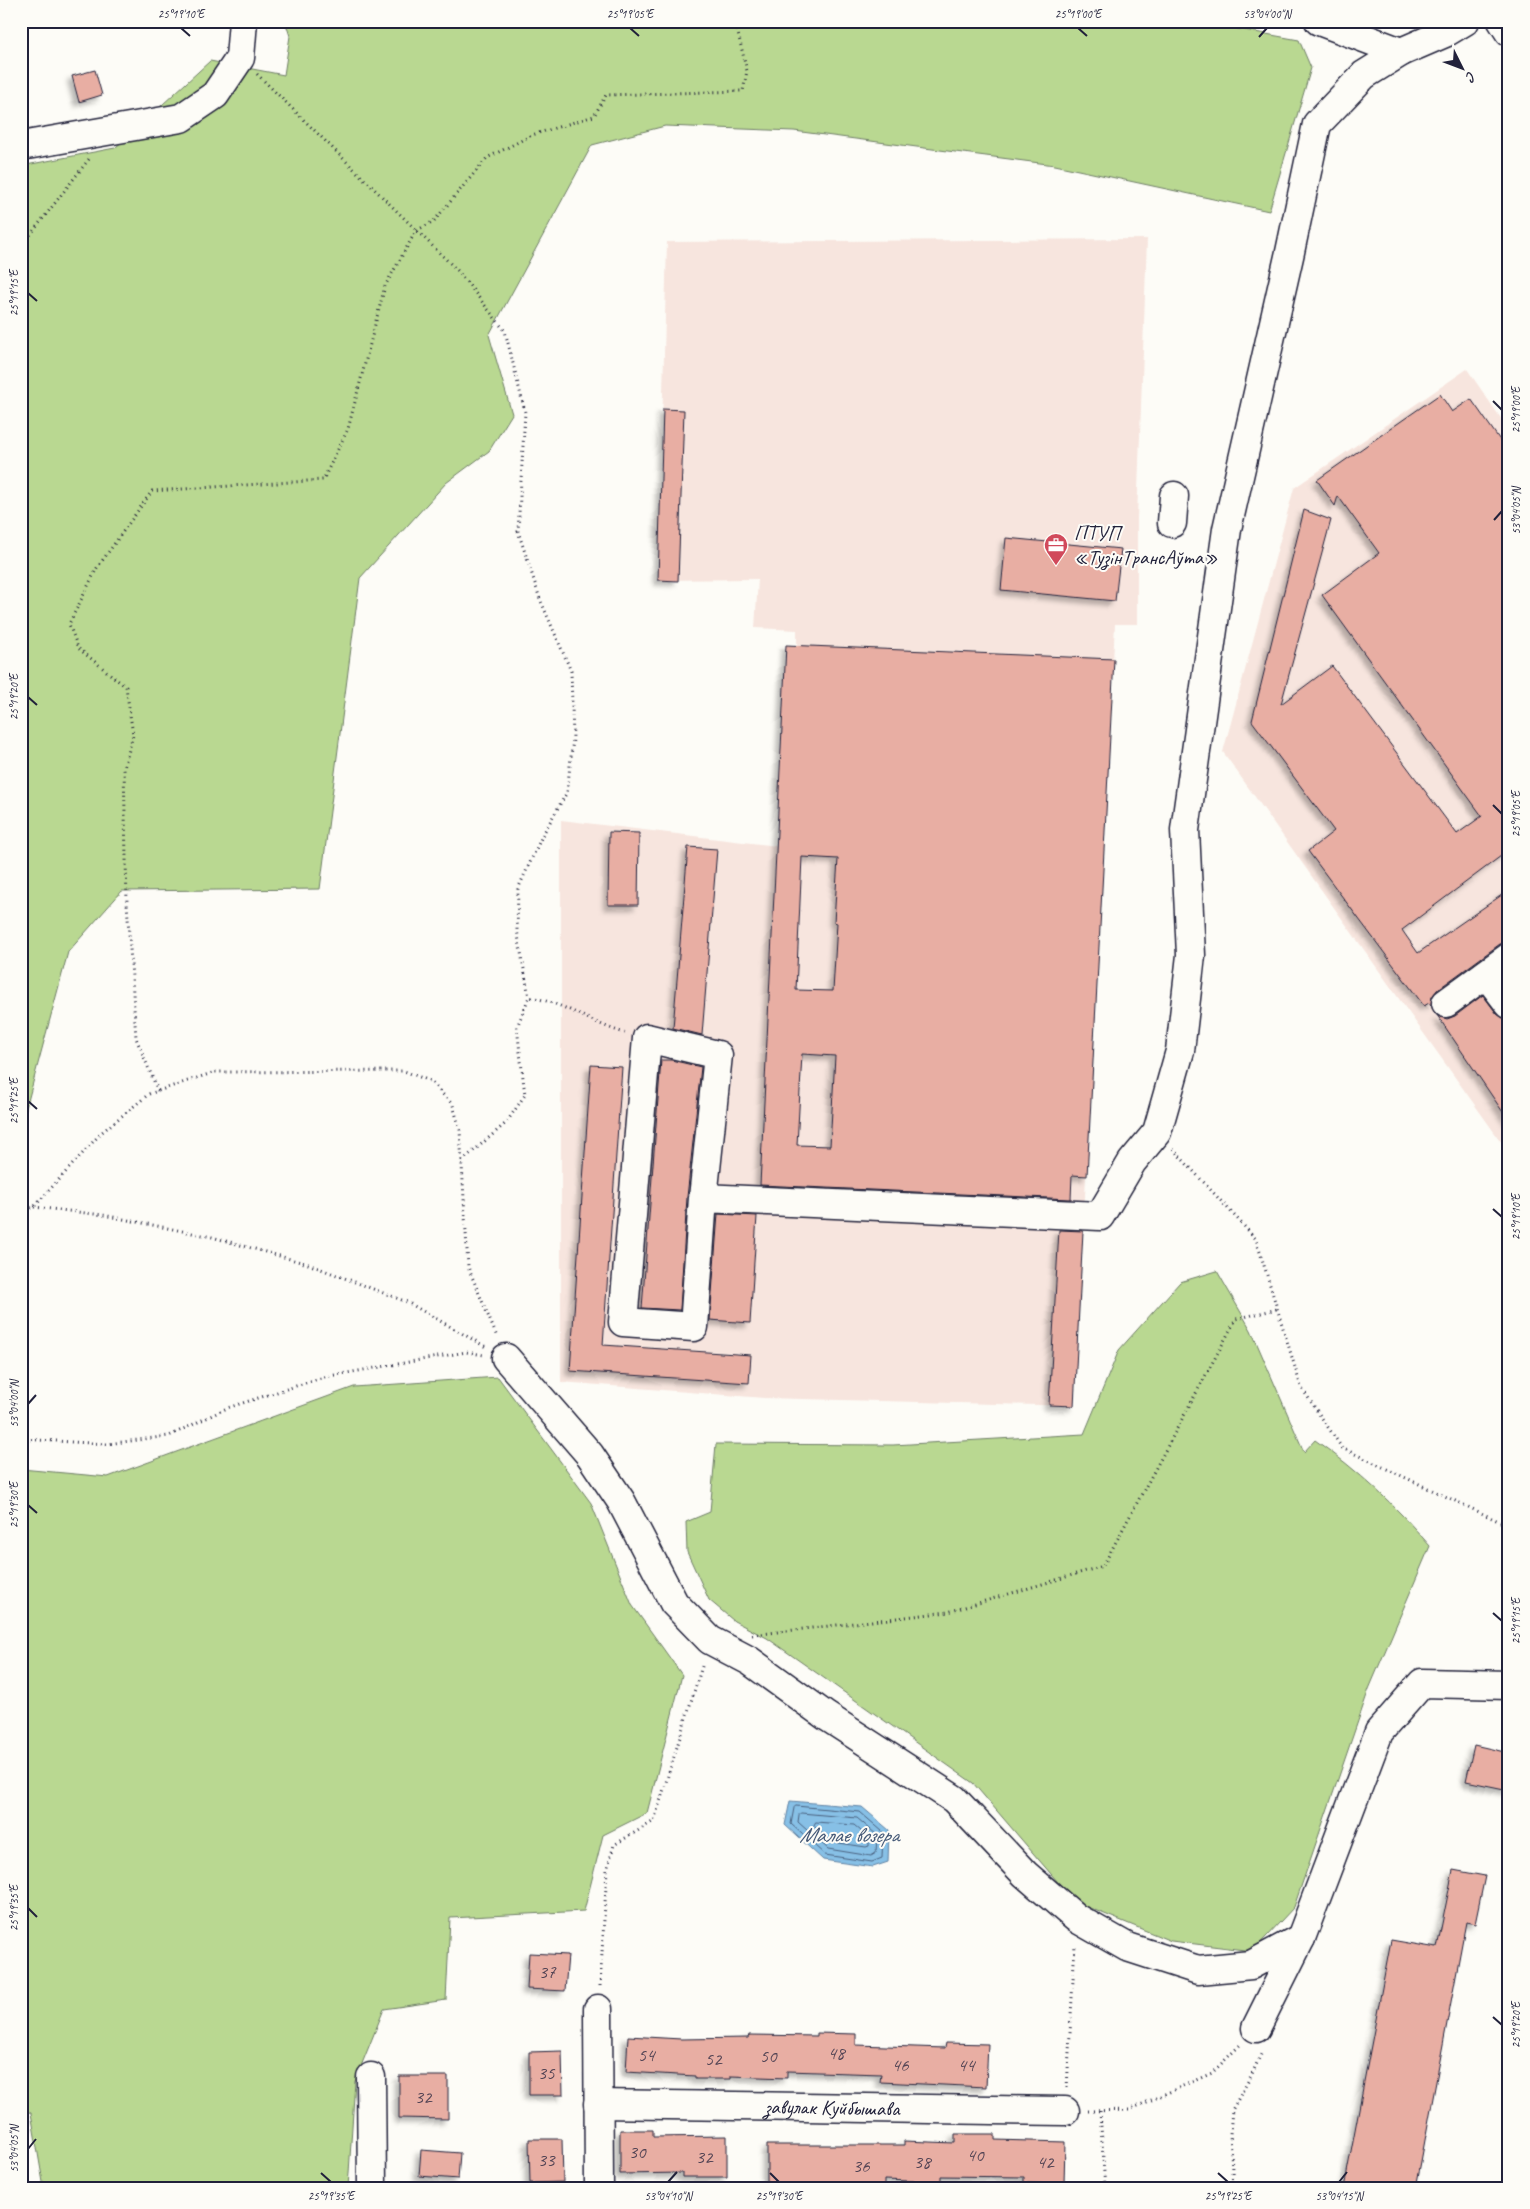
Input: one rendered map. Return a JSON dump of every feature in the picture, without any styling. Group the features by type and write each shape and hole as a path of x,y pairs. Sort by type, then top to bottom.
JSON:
{"street":[{"path":"21,146 181,118 215,95 240,58 243,21"},
{"path":"1318,21 1401,52"},
{"path":"1502,21 1509,32"},
{"path":"703,1198 1100,1216 1132,1162 1157,1132 1180,1051 1191,955 1185,830 1227,529 1317,124 1364,75 1445,25"},
{"path":"1172,523 1174,496"},
{"path":"1446,1003 1509,957"},
{"path":"1486,974 1509,1004"},
{"path":"647,1038 718,1055 703,1198 694,1327 624,1322 647,1038"},
{"path":"506,1358 590,1455 621,1501 674,1603 710,1640 750,1660 826,1716 954,1799 1025,1874 1076,1918 1127,1947 1198,1970 1252,1965 1301,1938"},
{"path":"1260,2036 1301,1938 1379,1732 1422,1683 1491,1683 1509,1685"},
{"path":"598,2009 599,2188"},
{"path":"371,2077 372,2188"},
{"name":"завулак Куйбышава","path":"598,2104 1065,2111"}],"path":[{"path":"158,1090 136,1038 127,903 124,768 133,735 126,687 78,648 68,624 97,568 152,491 324,480 348,429 385,286 416,231 434,221 487,158 532,135 594,116 606,95 743,91 747,71 735,21"},
{"path":"240,58 458,272 505,331 525,412 518,531 540,599 571,671 573,739 567,792 542,836 518,890 517,930 529,997 517,1028 525,1095 506,1123 462,1162"},
{"path":"21,248 91,157"},
{"path":"529,997 548,1000 611,1029 647,1038"},
{"path":"34,1207 102,1132 149,1094 158,1090 215,1072 404,1071 430,1081 453,1105 460,1130 468,1267 506,1358"},
{"path":"1157,1132 1256,1239 1301,1387 1342,1448 1509,1526"},
{"path":"21,1210 34,1207 103,1215 212,1237 308,1264 407,1302 506,1358"},
{"path":"750,1635 948,1612 1103,1566 1236,1319 1277,1309"},
{"path":"21,1439 107,1444 169,1436 227,1408 324,1376 466,1352 506,1358"},
{"path":"598,2009 608,1870 614,1845 654,1821 710,1640"},
{"path":"1076,1918 1065,2111 1128,2110 1212,2072 1260,2036"},
{"path":"1233,2188 1230,2134 1232,2110 1251,2076 1260,2036"},
{"path":"1100,2110 1105,2188"}],"shaded area":[{"path":"1147,239 1137,519 1137,624 1115,624 1074,1406 764,1398 561,1382 561,820 777,846 786,645 797,645 797,630 755,628 758,579 658,580 667,242"},
{"path":"1467,369 1509,430 1509,1153 1223,752 1294,488"}],"green space":[{"path":"285,21 1194,21 1299,40 1311,68 1269,211 1055,165 794,131 665,126 592,145 489,335 512,414 489,451 446,483 360,578 320,889 122,891 68,952 21,1127 21,166 115,148 210,61 284,75 290,36"},
{"path":"1217,1271 1251,1330 1304,1452 1315,1440 1376,1489 1430,1546 1369,1689 1294,1907 1253,1951 1171,1941 1075,1902 973,1783 767,1638 734,1621 709,1600 687,1552 686,1522 710,1512 716,1444 893,1445 1084,1434 1119,1350 1180,1282"},
{"path":"498,1377 591,1503 632,1605 682,1675 647,1813 603,1835 584,1911 450,1918 446,2000 384,2009 355,2081 348,2188 44,2188 31,2113 21,2108 21,1469 108,1477 354,1387"}],"water":[{"name":"Малае возера","path":"790,1801 862,1807 889,1830 888,1862 873,1867 823,1860 785,1825"}],"building":[{"path":"95,70 102,95 79,102 72,76"},
{"path":"1440,394 1452,412 1471,399 1509,453 1509,850 1402,930 1418,953 1509,890 1509,942 1500,944 1437,990 1432,997 1431,1006 1429,1003 1424,1006 1308,851 1334,831 1252,721 1304,510 1331,520 1281,704 1332,666 1457,834 1482,816 1322,595 1379,553 1338,496 1335,506 1317,480"},
{"path":"663,409 684,410 678,581 658,580"},
{"path":"1006,538 1121,549 1115,601 1001,590"},
{"path":"786,645 1114,659 1087,1176 1072,1175 1071,1199 760,1185","holes":["802,857 838,859 834,922 837,923 833,991 796,990","802,1054 835,1056 830,1146 797,1145"]},
{"path":"609,832 639,833 638,905 608,905"},
{"path":"688,847 717,849 702,1035 673,1028"},
{"path":"1483,995 1497,1014 1509,1019 1509,1121 1437,1015 1447,1019 1455,1016"},
{"path":"661,1060 671,1060 701,1067 687,1197 680,1310 642,1308"},
{"path":"591,1065 622,1067 603,1345 751,1355 749,1383 570,1371"},
{"path":"718,1214 757,1216 750,1323 710,1320"},
{"path":"1059,1230 1083,1231 1074,1406 1049,1405"},
{"path":"1474,1745 1509,1753 1509,1790 1466,1781"},
{"path":"1453,1870 1485,1876 1475,1924 1466,1922 1416,2188 1344,2188 1391,1940 1437,1948"},
{"path":"529,1953 568,1955 565,1991 527,1989"},
{"path":"817,2033 856,2034 856,2045 945,2048 946,2043 988,2044 986,2087 880,2082 881,2074 787,2071 787,2078 731,2076 731,2079 695,2079 695,2076 626,2072 628,2036 681,2039 748,2038 749,2035 817,2036"},
{"path":"562,2051 563,2095 529,2095 529,2052"},
{"path":"399,2076 448,2076 448,2119 399,2118"},
{"path":"620,2130 653,2130 653,2137 727,2136 727,2177 682,2177 682,2173 620,2174"},
{"path":"955,2134 995,2134 995,2140 1065,2142 1064,2184 1024,2183 1024,2177 941,2176 941,2182 884,2180 884,2186 767,2186 767,2145 904,2145 904,2141 955,2143"},
{"path":"529,2139 562,2139 563,2182 530,2183"},
{"path":"421,2150 460,2153 458,2179 419,2176"}],"place":[{"name":"ПТУП «ТузінТрансАўта»","path":"1056,566"}]}
